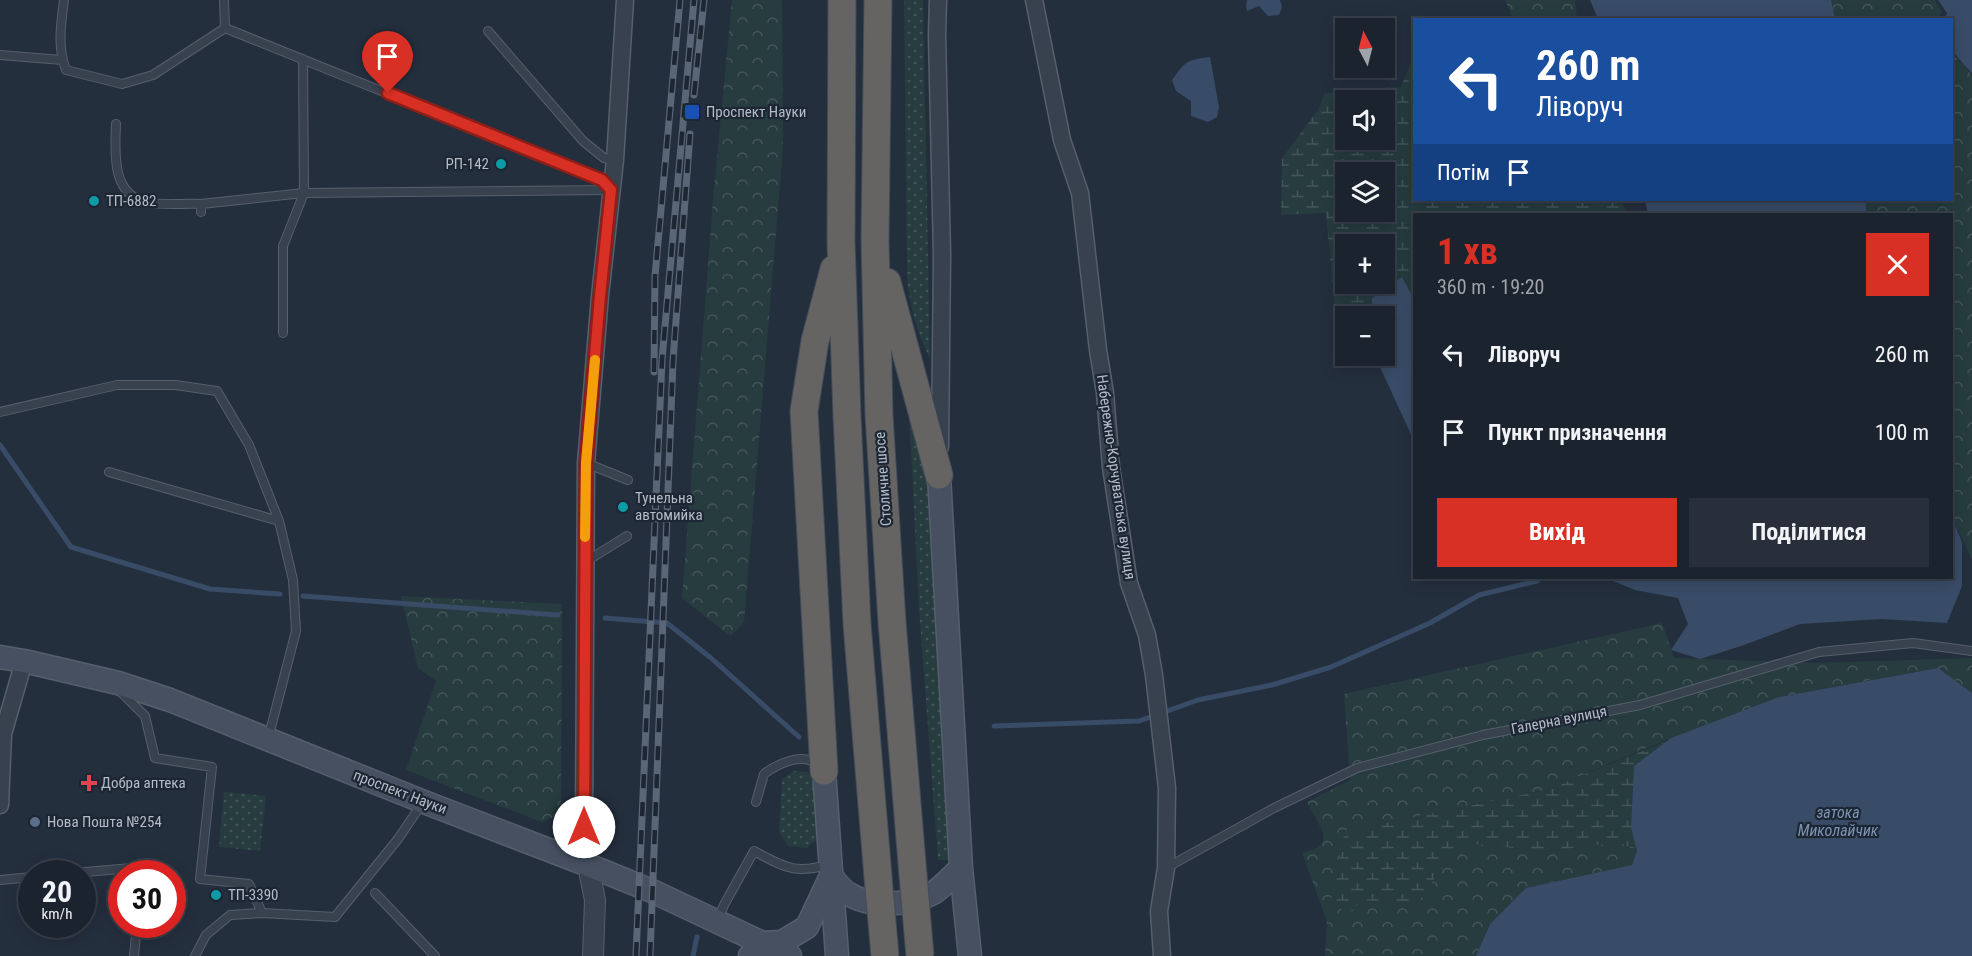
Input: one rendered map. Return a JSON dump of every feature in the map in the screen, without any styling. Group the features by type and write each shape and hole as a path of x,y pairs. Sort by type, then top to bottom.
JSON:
{"highway":[{"path":"842,0 842,242 848,428 857,624 885,956"},
{"name":"Столичне шосе","path":"878,0 875,240 879,415 892,622 920,956"},
{"path":"875,240 939,475"},
{"path":"824,771 804,411 815,341 842,242"}],"main road":[{"path":"939,475 961,868 970,956"},
{"name":"проспект Науки","path":"0,657 118,683 170,700 588,864 717,922 756,950 790,956"},
{"path":"824,771 837,956"},
{"path":"831,870 846,892 860,899 889,904 906,903 933,892 961,868"},
{"path":"756,950 782,942 807,927 831,870"}],"street":[{"path":"593,956 595,900 584,827 586,463 600,296 615,160 625,0"},
{"path":"938,0 942,255 939,475"},
{"name":"Набережно-Корчуватська вулиця","path":"1034,0 1062,140 1080,193 1105,393 1111,467 1129,583 1147,635 1158,713 1167,788 1166,868 1159,911 1162,956"},
{"path":"0,805 3,734 24,661"}],"lane":[{"path":"64,0 60,42 62,60 66,70 122,84 153,75 225,27"},
{"path":"224,0 225,27"},
{"path":"225,27 602,180 611,190"},
{"path":"488,31 583,141 604,158 615,160"},
{"path":"0,55 62,60"},
{"path":"284,333 283,246 304,193 303,59"},
{"path":"116,124 114,157 122,187 133,197 147,202 201,208 304,193 611,190"},
{"path":"0,412 117,385 175,385 217,391 249,445 279,521 293,580 296,631 268,740"},
{"path":"586,463 628,480"},
{"path":"109,472 279,521"},
{"path":"584,562 627,536"},
{"name":"Галерна вулиця","path":"1166,868 1274,808 1357,768 1483,735 1640,705 1819,652 1913,643 1972,651"},
{"path":"118,683 117,688 145,716 155,758 212,767 200,879 249,884 262,913"},
{"path":"756,802 764,774 776,766 804,759 816,763 824,771"},
{"path":"195,956 206,935 230,915 262,913 335,917 398,839 424,801"},
{"path":"717,922 754,851 778,864 795,869 831,870"},
{"path":"0,880 18,878"},
{"path":"375,893 435,956"},
{"path":"134,956 136,938"}],"green space":[{"path":"732,0 782,0 783,147 744,622 730,636 682,598 714,188"},
{"path":"904,0 923,0 930,359 915,320 907,279"},
{"path":"1505,0 1575,0 1577,18 1513,18"},
{"path":"1831,0 1935,0 1942,12 1939,18 1835,18"},
{"path":"1953,54 1972,75 1972,559 1953,520 1953,213 1867,213 1865,201 1953,201"},
{"path":"1413,57 1413,201 1620,201 1629,213 1413,213 1413,297 1402,278 1395,283 1395,234 1335,234 1335,294 1378,294 1372,298 1372,306 1335,306 1335,308 1326,213 1281,215 1282,158 1318,110 1324,94 1335,92 1335,150 1395,150 1395,90 1349,90 1401,87"},
{"path":"908,391 926,458 952,860 938,860 919,609"},
{"path":"401,596 562,604 561,814 542,822 406,770 436,681 418,668"},
{"path":"1662,623 1674,658 1818,663 1972,658 1972,693 1937,668 1779,697 1671,738 1546,790 1345,831 1362,900 1415,905 1453,854 1479,844 1546,852 1619,842 1637,851 1632,865 1526,888 1490,924 1476,956 1325,956 1327,921 1302,853 1317,848 1323,842 1323,832 1307,802 1350,780 1344,694"},
{"path":"1731,715 1637,851 1619,842 1546,852 1479,844 1453,854 1415,905 1362,900 1348,916 1331,900 1345,831 1546,790"},
{"path":"794,771 807,772 814,779 817,839 807,848 788,846 779,832 782,779"},
{"path":"224,792 266,796 260,851 219,847"}],"water":[{"path":"1247,0 1280,0 1282,7 1279,15 1268,16 1259,6 1247,11"},
{"path":"1590,0 1831,0 1835,18 1598,18"},
{"path":"1938,0 1972,0 1972,73 1953,50 1953,18 1944,18 1947,13"},
{"path":"1210,57 1219,107 1217,117 1208,122 1191,116 1191,101 1176,91 1172,80 1187,63"},
{"path":"1645,201 1865,201 1867,213 1648,213"},
{"path":"1402,277 1413,297 1413,439 1380,366 1395,366 1395,306 1372,306 1372,298 1378,294 1395,294 1395,282"},
{"path":"1953,520 1962,542 1962,586 1947,623 1882,619 1800,624 1700,659 1671,650 1688,624 1678,598 1635,590 1608,579 1953,579"},
{"name":"затока Миколайчик","path":"1938,668 1972,693 1972,956 1476,956 1490,924 1526,888 1632,865 1637,851 1631,828 1634,766 1671,738 1779,697"}],"waterway":[{"path":"0,445 71,547 210,589 280,594"},
{"path":"994,726 1139,721 1198,700 1272,685 1331,667 1430,623 1479,595 1539,579"},
{"path":"303,596 558,615"},
{"path":"605,618 667,623 711,658 799,737"},
{"path":"693,956 697,937"}],"railway":[{"path":"654,372 655,276 680,0"},
{"path":"636,956 662,360 694,0"},
{"path":"694,95 704,0"},
{"path":"650,956 673,361 690,134"}],"slow traffic":[{"path":"585,537 586,463 595,360"}],"place":[{"name":"Проспект Науки","path":"692,112"},
{"name":"РП-142","path":"501,164"},
{"name":"ТП-6882","path":"94,201"},
{"name":"Тунельна автомийка","path":"623,507"},
{"name":"Добра аптека","path":"89,783"},
{"name":"Нова Пошта №254","path":"35,822"},
{"name":"ТП-3390","path":"216,895"}],"route":[{"path":"388,93 602,180 611,190 586,463 584,827"}]}
